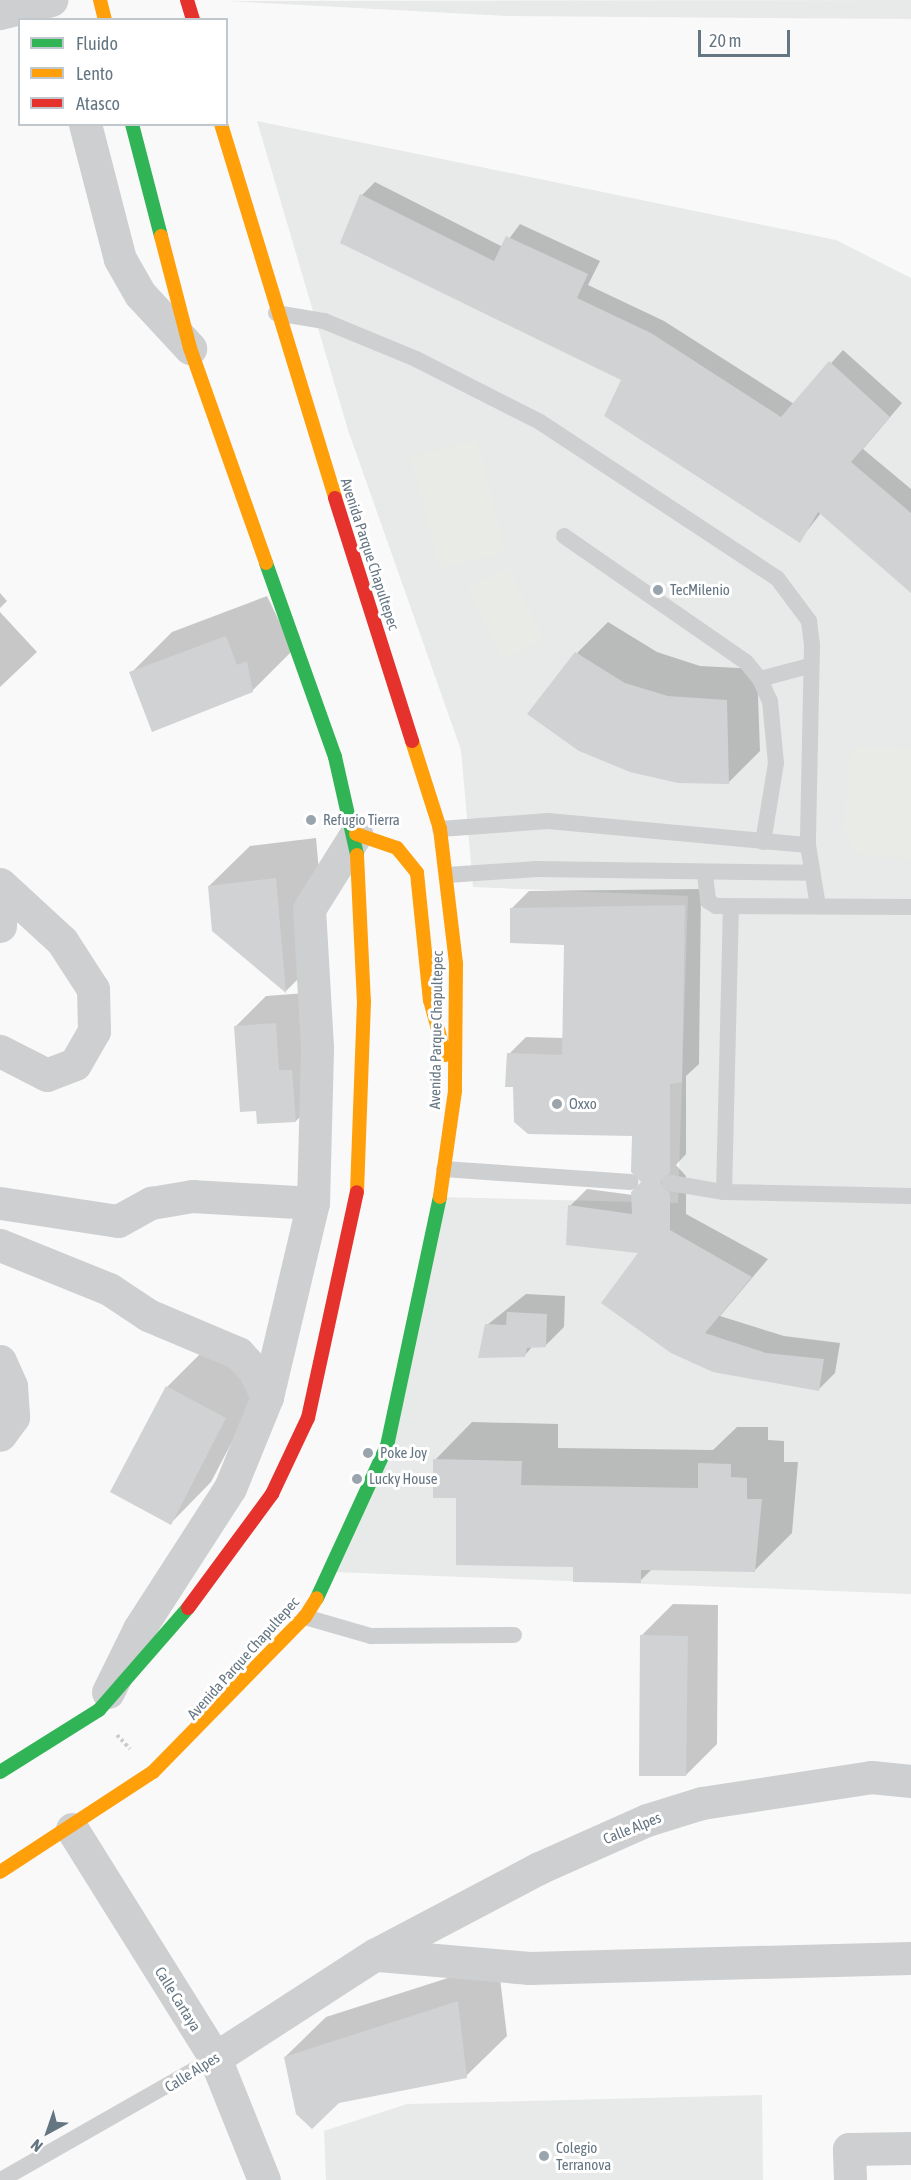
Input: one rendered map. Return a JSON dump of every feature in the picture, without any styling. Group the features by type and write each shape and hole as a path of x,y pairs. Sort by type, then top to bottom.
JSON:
{"main road":[{"path":"100,0 104,18"},
{"path":"187,0 192,18"},
{"path":"0,1772 99,1710 221,1569 272,1494 308,1418 358,1189 364,1001 356,834 335,757 190,348 133,126"},
{"name":"Avenida Parque Chapultepec","path":"0,1872 72,1829 153,1772 305,1617 333,1572 387,1446 444,1169 455,1091 456,964 440,829 276,313 222,126"},
{"path":"356,834 397,848 417,873 430,1000 455,1091"}],"street":[{"path":"0,13 52,0 57,18"},
{"path":"86,126 120,259 140,294 190,348"},
{"path":"99,1710 139,1629 230,1488 267,1397 312,1203 317,1047 309,909 356,834"},
{"path":"0,926 1,886"},
{"path":"0,1050 47,1075 75,1064 94,1031 93,990 62,941 1,886"},
{"path":"267,1397 254,1370 237,1353 180,1331 109,1289 8,1246 11,1205 118,1221 151,1203 192,1196 312,1203"},
{"path":"0,1361 12,1386 13,1417 0,1435"},
{"name":"Calle Alpes","path":"215,2058 376,1954 539,1868 646,1820 702,1803 860,1779 911,1781"},
{"name":"Calle Cartaya","path":"72,1829 215,2058 264,2180"},
{"path":"376,1954 529,1968 911,1958"},
{"path":"850,2180 849,2149 911,2148"}],"lane":[{"path":"276,313 324,321 416,359 540,422 767,571 809,621 808,845 818,906"},
{"path":"564,536 746,662 760,679 770,700 776,763 763,842"},
{"path":"760,679 809,666"},
{"path":"440,829 548,821 808,845"},
{"path":"447,875 537,869 705,875 812,873"},
{"path":"705,875 708,901 731,907 911,907"},
{"path":"724,1192 731,907"},
{"path":"444,1169 631,1182"},
{"path":"670,1183 724,1192 911,1196"},
{"path":"305,1617 370,1636 514,1635"},
{"name":"Calle Alpes","path":"1,2180 215,2058"}],"path":[{"path":"99,1710 153,1772"}],"shaded area":[{"path":"911,0 911,19 507,16 227,1"},
{"name":"TecMilenio","path":"257,121 836,240 911,278 911,1594 333,1572 387,1446 440,1197 678,1203 688,896 473,887 461,750 348,430"},
{"path":"477,440 506,553 440,569 411,456"},
{"path":"508,568 543,638 503,658 468,587"},
{"path":"859,747 911,750 911,858 867,857 855,850 845,831 848,758"},
{"name":"Colegio Terranova","path":"762,2095 763,2180 326,2180 324,2131 407,2104"}],"building":[{"path":"360,194 494,261 506,236 588,274 577,298 651,333 781,417 829,361 890,417 851,462 911,513 911,593 818,512 800,543 604,416 621,380 340,243"},
{"path":"226,636 237,665 247,661 253,692 152,732 129,672"},
{"path":"575,652 625,683 668,696 727,700 729,784 678,783 630,772 579,751 527,714"},
{"path":"276,878 286,993 212,931 208,886"},
{"path":"685,905 682,1082 670,1084 670,1173 660,1182 670,1194 670,1230 752,1277 705,1333 766,1353 824,1359 819,1391 713,1372 671,1353 601,1303 638,1253 566,1245 568,1205 632,1214 631,1192 641,1182 631,1172 632,1136 528,1134 514,1122 513,1087 505,1087 507,1053 562,1055 564,945 510,943 510,908"},
{"path":"276,1023 279,1070 292,1070 296,1122 257,1124 256,1111 240,1112 234,1026"},
{"path":"507,1312 547,1314 546,1347 527,1348 525,1357 478,1358 485,1324 506,1325"},
{"path":"166,1386 226,1418 171,1525 110,1492"},
{"path":"433,1459 522,1461 521,1485 698,1488 698,1463 731,1464 731,1477 747,1478 747,1499 762,1499 755,1572 641,1570 641,1583 573,1582 573,1567 456,1565 456,1498 433,1498"},
{"path":"640,1635 688,1636 686,1776 639,1776"},
{"path":"458,2001 467,2078 339,2103 312,2129 296,2114 284,2057"}],"traffic: fast":[{"path":"133,126 161,236"},
{"path":"266,563 335,757 357,855"},
{"path":"317,1598 387,1446 440,1197"},
{"path":"0,1772 99,1710 188,1608"}],"traffic: slow":[{"path":"100,0 104,18"},
{"path":"222,126 335,498"},
{"path":"161,236 190,348 266,563"},
{"path":"412,741 440,829 456,964 455,1091 440,1197"},
{"path":"356,834 397,848 417,873 430,1000 445,1055"},
{"path":"357,855 364,1001 357,1192"},
{"path":"0,1872 153,1772 305,1617 317,1598"}],"traffic: jam":[{"path":"187,0 192,18"},
{"path":"335,498 412,741"},
{"path":"188,1608 272,1494 308,1418 357,1192"}],"place":[{"name":"TecMilenio","path":"658,590"},
{"name":"Refugio Tierra","path":"311,820"},
{"name":"Oxxo","path":"557,1104"},
{"name":"Poke Joy","path":"368,1453"},
{"name":"Lucky House","path":"357,1479"},
{"name":"Colegio Terranova","path":"544,2156"}]}
